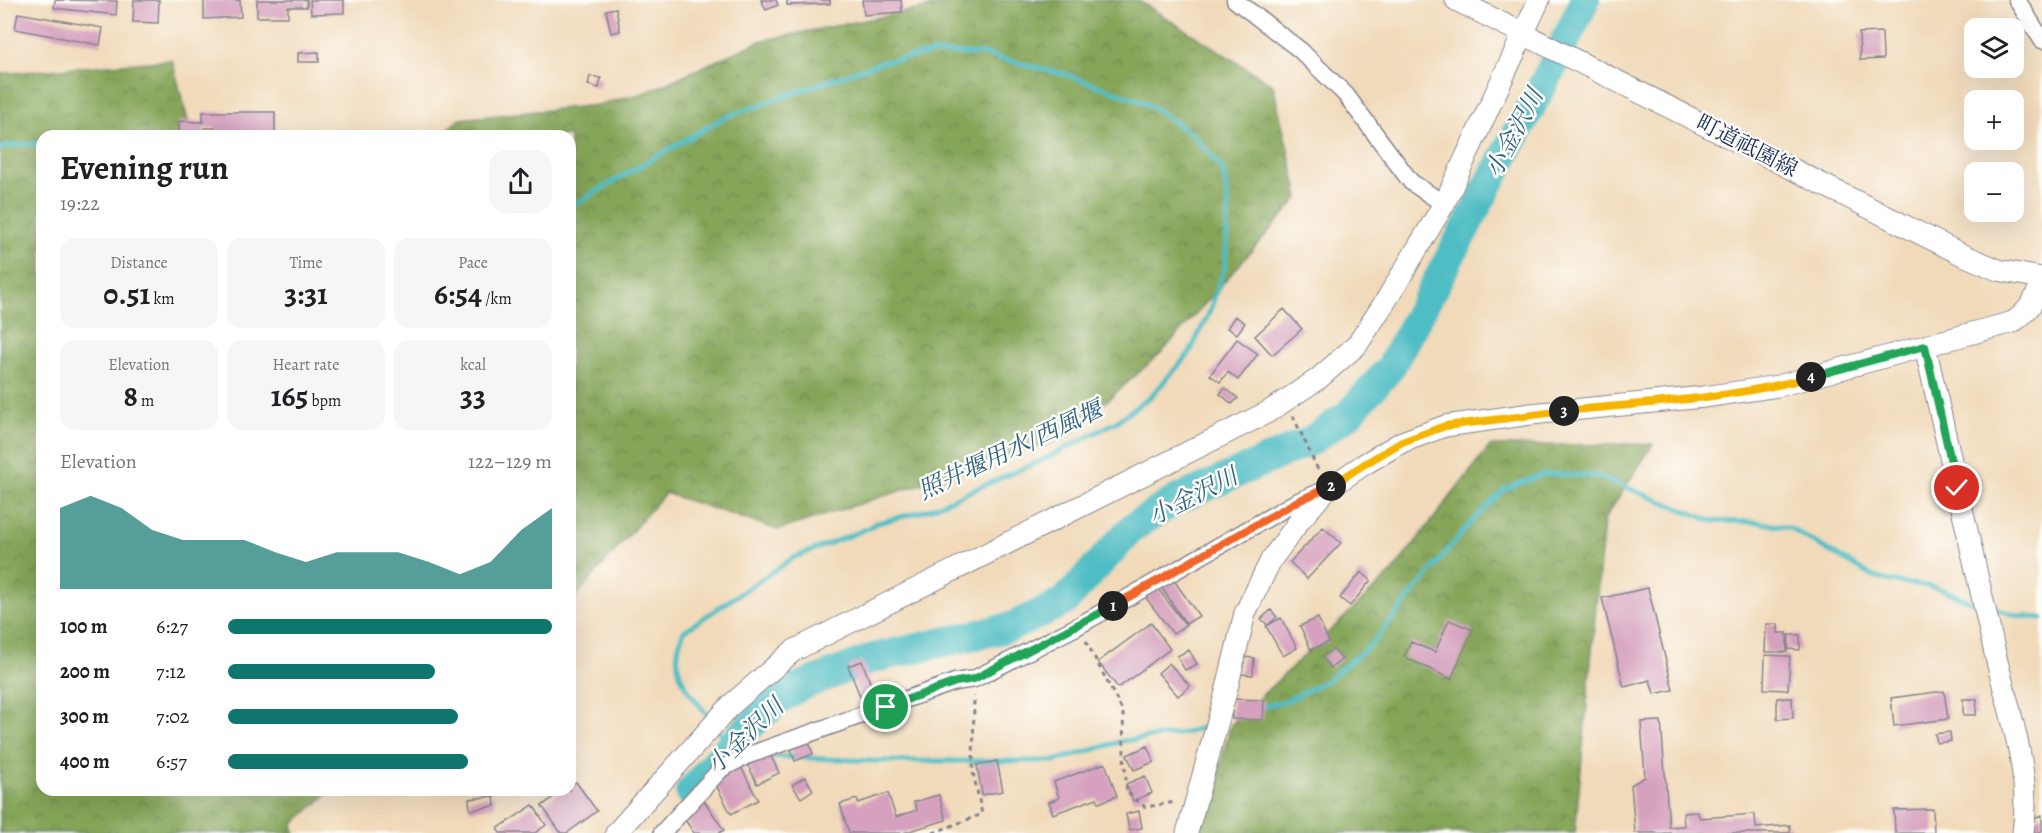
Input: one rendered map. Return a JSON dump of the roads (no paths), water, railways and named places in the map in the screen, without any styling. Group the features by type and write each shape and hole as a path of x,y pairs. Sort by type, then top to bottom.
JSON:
{"street":[{"path":"1235,0 1300,50 1338,88 1411,182 1444,204"},
{"name":"町道祗園線","path":"1456,0 1961,254 1998,270 2042,280"},
{"path":"615,833 731,705 793,651 1268,412 1318,379 1357,345 1388,299 1444,204 1539,0"},
{"path":"2017,0 2037,17 2042,40"},
{"path":"662,833 721,769 746,756 956,682 974,679 1078,626 1296,502 1326,490 1402,442 1445,426 1531,414 1704,397 1778,386 2013,322 2025,313 2036,298 2042,280"},
{"path":"1925,346 2022,762 2026,793 2023,833"},
{"path":"1187,833 1245,613 1271,560 1300,520 1326,490"}],"waterway":[{"name":"小金沢川","path":"690,792 756,720 779,700 799,687 873,658 1011,627 1064,602 1133,527 1176,500 1312,440 1348,415 1390,368 1555,62 1585,0"},
{"name":"照井堰用水/西風堰","path":"576,204 723,118 882,62 933,53 983,54 1067,75 1141,101 1194,136 1223,170 1228,204 1225,267 1209,313 1189,354 1151,396 1116,422 1047,458 927,510 874,524 793,558 684,631 677,658 682,679 711,720"},
{"name":"照井堰用水/西風堰","path":"0,149 6,146 36,144"},
{"path":"1259,708 1288,700 1326,681 1371,645 1471,522 1505,489 1544,474 1597,476 1712,521 1757,522 1790,528 1872,576 1889,581 1934,587 1979,605"},
{"path":"1991,608 2020,616 2042,618"},
{"path":"766,756 873,761 1055,761 1122,741 1186,733 1211,724"},
{"name":"照井堰用水/西風堰","path":"717,727 728,748 748,751"}]}
